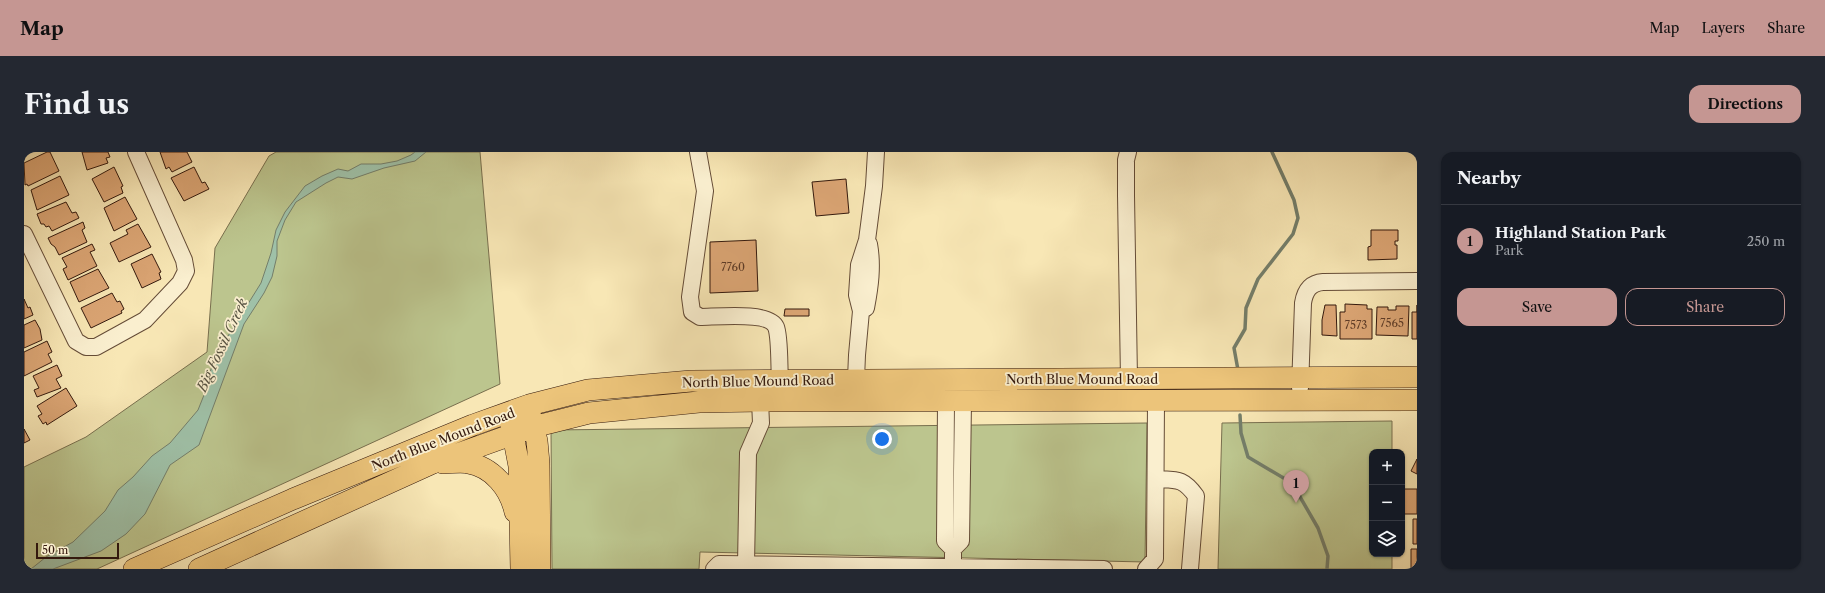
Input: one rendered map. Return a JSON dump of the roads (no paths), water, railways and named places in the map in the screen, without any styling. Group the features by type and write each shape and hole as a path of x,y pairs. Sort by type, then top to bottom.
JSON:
{"main road":[{"name":"North Blue Mound Road","path":"134,569 293,499 473,425 529,405 588,390 691,381 1417,377"},
{"path":"954,402 947,394 956,390 1045,388 1071,379"},
{"name":"North Blue Mound Road","path":"199,569 433,464 513,433 589,413 699,402 760,401 954,402 1417,400"},
{"path":"529,405 539,462 540,569"},
{"path":"508,413 519,466 522,540 521,569"},
{"name":"North Blue Mound Road","path":"433,464 469,462 495,476 505,487 512,500 522,540"}],"street":[{"path":"24,234 76,341 86,346 96,346 145,320 180,283 186,271 184,260 136,152"},
{"path":"698,152 704,191 690,297 692,312 700,317 757,316 769,320 776,327 780,380"},
{"path":"856,379 856,355 861,311 866,308 870,289 871,257 867,237 874,186 876,152"},
{"path":"1128,152 1126,160 1126,195 1129,379"},
{"path":"1300,400 1302,303 1304,294 1312,284 1323,282 1417,282"},
{"path":"746,564 748,453 761,423 760,401"},
{"path":"1146,569 1156,559 1156,401"},
{"path":"953,568 953,549 945,542 954,402"},
{"path":"1157,479 1179,481 1188,486 1196,496 1190,569"},
{"path":"714,569 719,564 1104,569"}],"waterway":[{"path":"1238,370 1234,348 1245,329 1246,308 1258,279 1293,234 1298,218 1294,200 1272,152"},
{"path":"1240,415 1241,433 1248,457 1292,483 1318,528 1328,556 1327,569"}],"place":[{"name":"Highland Station Park","path":"1296,503"}],"water label":[{"name":"Big Fossil Creek","path":"222,345"}]}
